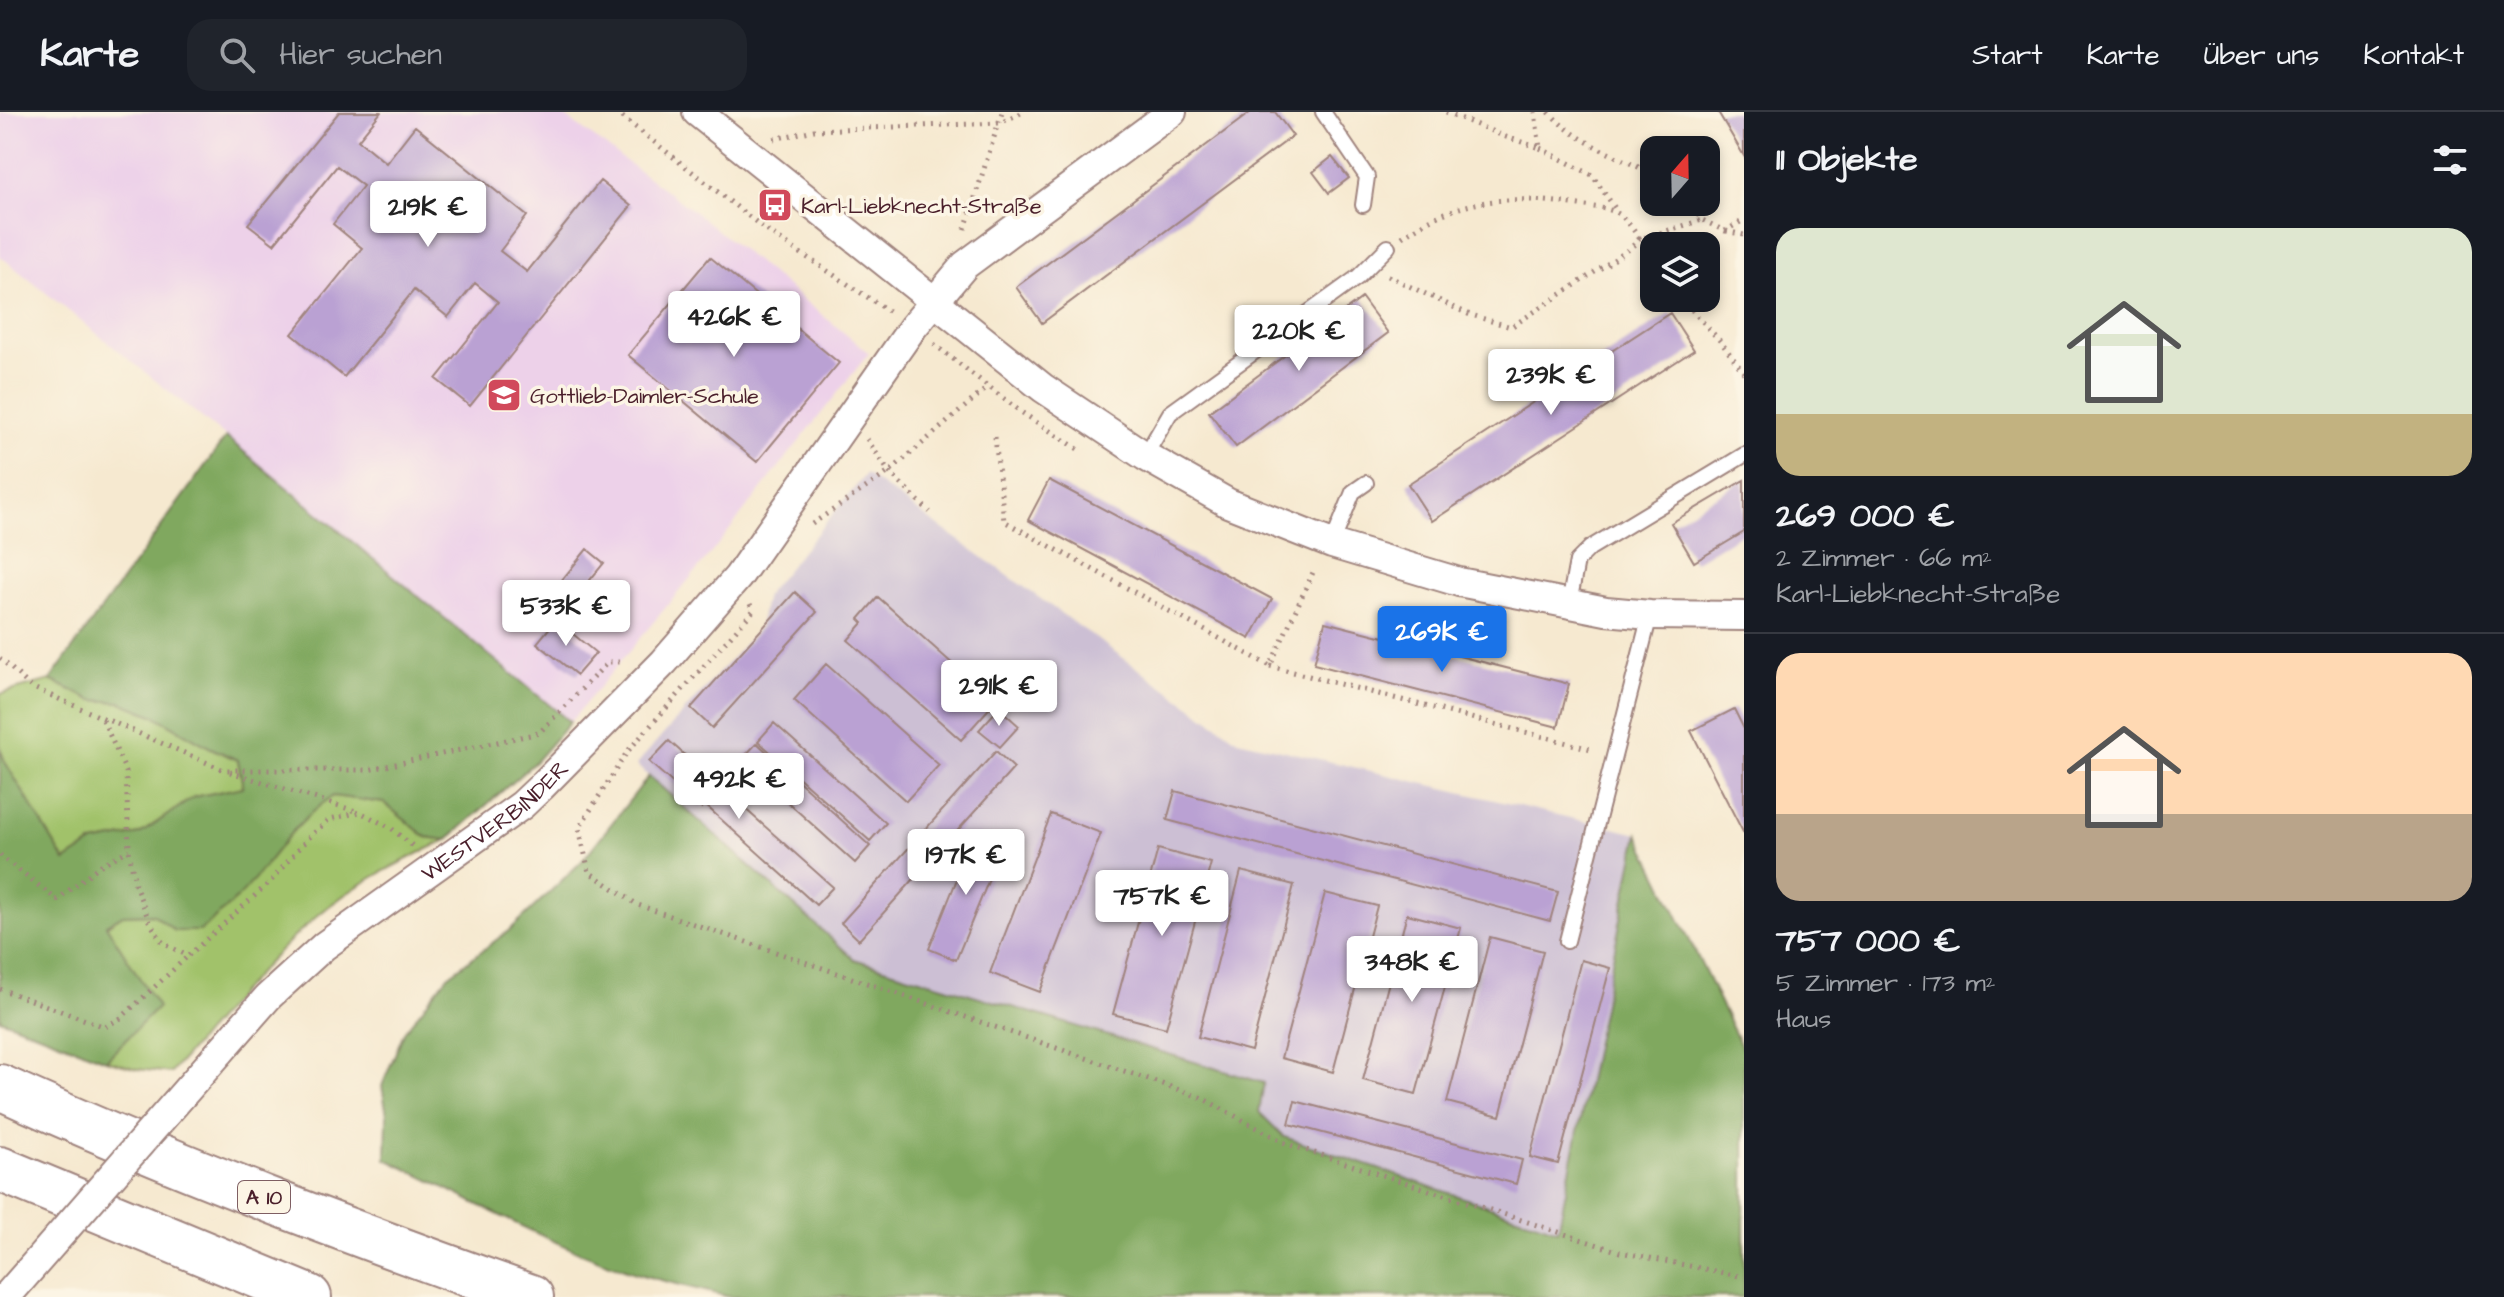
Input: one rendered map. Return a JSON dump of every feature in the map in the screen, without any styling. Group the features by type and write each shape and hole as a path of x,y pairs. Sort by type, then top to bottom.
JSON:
{"highway":[{"name":"A 10","path":"0,1087 94,1130 394,1248 531,1297"},
{"path":"0,1169 309,1297"}],"street":[{"path":"697,112 1043,388 1145,456 1228,503 1332,544 1459,582 1569,604 1650,615 1744,616"},
{"name":"WESTVERBINDER","path":"6,1297 268,997 324,946 522,805 664,662 738,577 913,327 972,260 1172,112"}],"lane":[{"path":"1323,112 1367,177 1363,205"},
{"path":"1145,456 1170,413 1358,277 1388,247"},
{"path":"1569,604 1577,561 1590,548 1744,455"},
{"path":"1332,544 1353,492 1366,483"},
{"path":"1567,941 1650,615"}],"path":[{"path":"616,112 770,233 913,327"},
{"path":"972,260 960,247 1002,112"},
{"path":"765,140 814,130 1000,123 1023,112"},
{"path":"1369,266 1468,314 1511,327 1627,251 1640,239 1592,175 1540,148 1446,112"},
{"path":"1535,112 1540,148"},
{"path":"1549,112 1560,125 1640,168"},
{"path":"1388,247 1441,214 1500,200 1551,200 1618,213"},
{"path":"1699,216 1725,231 1744,235"},
{"path":"1663,232 1702,220"},
{"path":"1725,231 1744,220"},
{"path":"1694,312 1744,372"},
{"path":"811,525 889,472 988,387"},
{"path":"862,431 889,472 930,512"},
{"path":"995,437 1004,521 1270,666 1615,755"},
{"path":"1270,666 1313,570 1332,544"},
{"path":"738,577 753,611 616,766 579,828 589,872 638,905 1200,1097 1287,1144 1620,1252 1744,1277"},
{"path":"0,658 31,687 103,720 224,770 360,812 391,828 436,868"},
{"path":"224,770 368,770 539,733 608,662 664,662"},
{"path":"103,720 126,772 129,850 135,884 149,921 163,943 188,956"},
{"path":"0,989 105,1027 121,1018 270,882 308,838 330,819 360,812"},
{"path":"0,855 57,900 99,866 129,850"}],"shaded area":[{"name":"Gottlieb-Daimler-Schule","path":"0,112 559,112 695,212 869,353 712,552 570,722 226,437 0,256"},
{"path":"866,474 1238,740 1638,834 1559,1230 1284,1137 1258,1112 1264,1083 854,959 636,765 759,628 766,595"}],"green space":[{"path":"226,437 570,722 536,761 447,840 426,837 384,803 333,796 298,826 245,890 200,931 175,931 153,914 123,915 106,925 158,1007 106,1060 0,1019 0,748 5,762 65,861 93,843 140,834 194,797 243,787 238,760 155,716 121,702 92,700 50,680"},
{"path":"50,680 92,700 121,702 155,716 238,760 243,787 194,797 140,834 93,843 64,862 5,762 0,748 0,694"},
{"path":"649,776 854,959 1264,1083 1259,1112 1284,1137 1558,1230 1638,834 1744,1052 1744,1297 730,1297 650,1277 593,1258 533,1232 386,1159 387,1115 382,1086 404,1032 448,976 511,929 581,862"},
{"path":"333,796 384,803 426,837 447,840 396,865 330,905 259,973 171,1073 137,1069 106,1060 157,1007 106,926 123,915 153,914 175,931 284,839 309,812"}],"building":[{"name":"Gottlieb-Daimler-Schule","path":"339,112 381,112 358,140 386,163 415,126 527,216 500,251 527,272 600,181 631,206 470,406 436,379 498,302 475,283 448,317 414,290 344,377 292,334 362,248 333,224 363,186 337,166 274,244 248,224"},
{"path":"1251,112 1275,112 1293,136 1042,323 1016,287"},
{"path":"1718,112 1744,112 1744,156"},
{"path":"1332,157 1349,178 1329,193 1313,172"},
{"path":"710,257 839,363 757,462 628,355"},
{"path":"1362,298 1388,333 1236,447 1209,412"},
{"path":"1670,313 1694,350 1432,521 1408,484"},
{"path":"1049,480 1272,599 1250,639 1028,520"},
{"path":"1744,480 1744,532 1694,562 1671,523"},
{"path":"587,549 604,563 558,619 541,606"},
{"path":"795,592 817,612 712,728 691,708"},
{"path":"878,597 995,702 961,740 848,640 863,623 859,619"},
{"path":"556,620 596,653 577,675 537,643"},
{"path":"1325,622 1569,684 1558,727 1314,664"},
{"path":"826,664 939,765 906,801 794,700"},
{"path":"999,708 1019,726 1000,747 979,730"},
{"path":"1734,709 1744,729 1744,834 1691,731"},
{"path":"774,723 886,823 870,841 758,741"},
{"path":"669,741 833,887 816,905 704,804 701,808 649,762"},
{"path":"757,743 870,846 855,863 741,760"},
{"path":"996,751 1014,768 859,940 841,923"},
{"path":"1175,791 1558,892 1550,921 1167,820"},
{"path":"1051,814 1101,833 1040,992 990,973"},
{"path":"975,834 1003,845 956,960 929,949"},
{"path":"1158,849 1211,863 1166,1028 1113,1014"},
{"path":"1241,871 1294,885 1251,1051 1198,1037"},
{"path":"1325,893 1377,906 1333,1072 1281,1058"},
{"path":"1407,914 1461,928 1416,1094 1363,1080"},
{"path":"1490,937 1543,951 1500,1116 1447,1102"},
{"path":"1581,960 1610,968 1558,1164 1530,1157"},
{"path":"1295,1101 1522,1160 1516,1184 1289,1124"}],"place":[{"name":"Karl-Liebknecht-Straße","path":"775,205"},
{"name":"Gottlieb-Daimler-Schule","path":"504,395"}]}
